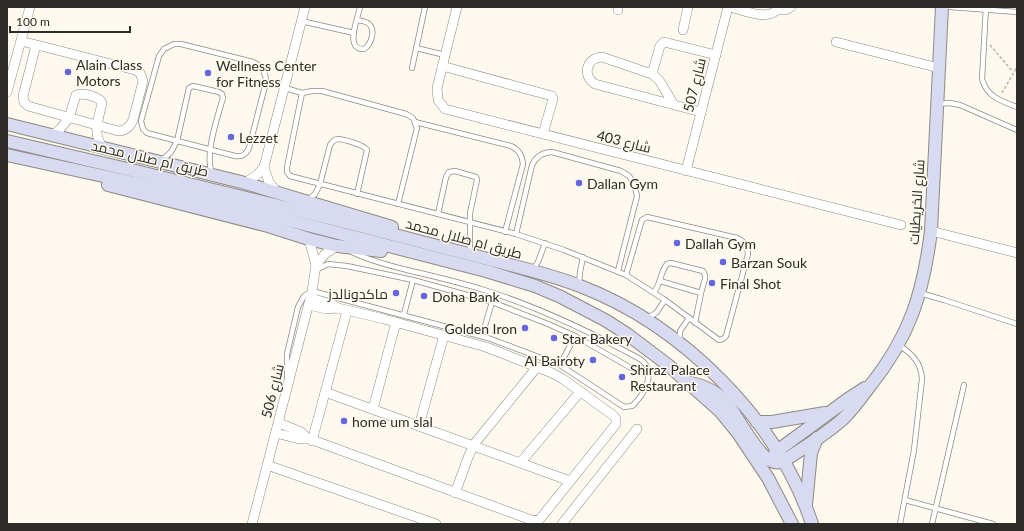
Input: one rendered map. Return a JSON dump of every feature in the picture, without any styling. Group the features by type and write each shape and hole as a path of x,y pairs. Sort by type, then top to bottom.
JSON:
{"street":[{"path":"7,92 30,7"},
{"path":"246,183 264,167 305,7"},
{"name":"شارع 403","path":"457,7 436,94 438,100 445,109 901,225"},
{"path":"683,30 688,7"},
{"path":"730,7 766,15 771,15 779,8 784,10 790,7"},
{"name":"شارع 507","path":"686,171 730,7"},
{"name":"شارع الخريطيات","path":"777,458 817,438 843,418 871,385 899,345 908,327 919,293 927,260 931,231 936,104 942,7"},
{"path":"21,41 135,70 142,75 143,81 133,120 130,126 121,131 30,108 24,102 23,96 36,45"},
{"path":"652,74 660,46 664,42 716,55"},
{"path":"836,42 939,68"},
{"path":"674,105 659,80 652,74 602,57 592,60 587,68 588,77 595,84 674,105 701,112"},
{"path":"442,66 552,96 553,99 543,134"},
{"path":"53,135 69,118 76,95 79,94 98,98 102,103 97,125 98,138 104,148"},
{"path":"7,161 157,197 268,226 309,239 341,246 391,251 408,244 397,230 384,224 276,191 10,123"},
{"name":"طريق ام صلال محمد","path":"7,141 408,244 511,278 559,296 605,320 627,334 688,382 720,411 738,432 768,478 792,524"},
{"name":"طريق ام صلال محمد","path":"7,155 200,191"},
{"path":"264,167 267,177 276,191"},
{"path":"931,231 1017,253"},
{"name":"شارع 506","path":"252,524 311,298 315,267 309,239"},
{"name":"طريق ام صلال محمد","path":"408,244 470,254 579,285 621,304 645,318 705,365 725,384 757,422 806,506 812,524"},
{"path":"315,267 325,254 341,246"},
{"path":"276,433 299,439 310,440 534,521 540,518 617,422 614,416 563,379 537,367 486,347 444,335 342,309 326,309 311,298"},
{"path":"310,440 325,392 342,309"},
{"path":"373,409 396,322"},
{"path":"419,426 444,335"},
{"path":"455,492 473,446 537,367"},
{"path":"688,382 703,386 723,398 759,451 777,458 768,478"},
{"name":"شارع الخريطيات","path":"777,458 829,413 871,385"},
{"path":"325,392 570,481"},
{"path":"520,463 580,392"},
{"path":"757,422 772,422 829,413"},
{"path":"279,423 301,432 310,440"},
{"path":"562,524 637,429"},
{"path":"806,506 812,453 817,438"},
{"path":"267,465 436,524"}],"lane":[{"path":"357,20 367,22 372,27 373,34 368,47 362,49 355,47 352,40 360,7"},
{"path":"412,68 426,7"},
{"path":"950,7 986,8 1017,12"},
{"path":"986,8 982,79 984,87 998,100 1017,107"},
{"path":"302,21 354,33"},
{"path":"182,44 257,64 264,72 266,82 248,152 239,157 210,150 147,132 143,129 141,124 159,56 164,49 170,45 182,44"},
{"path":"416,48 445,55"},
{"path":"160,162 170,152 177,141 189,88 193,86 219,92 222,94 223,98 210,150 209,160 214,175"},
{"path":"285,88 302,92 322,91 406,114 413,118 417,128 398,204"},
{"path":"302,92 287,170 288,175 516,234 545,243 626,275 654,292 716,339 721,340 725,338 748,254 747,248 742,241 729,236 647,217 642,220 626,275"},
{"path":"936,104 950,102 960,105 1017,130"},
{"path":"415,122 424,123 511,146 519,152 523,160 523,164 505,232"},
{"path":"307,201 315,194 320,184 330,145 335,140 363,146 367,150 357,194"},
{"path":"516,234 532,166 536,159 542,154 552,152 621,171 632,179 636,187 637,196 618,271"},
{"path":"438,214 447,174 455,171 476,176 478,180 471,208 470,254"},
{"path":"531,271 538,262 545,243"},
{"path":"289,384 286,369 287,354 298,307 304,296 404,314 482,336 560,365 624,407 632,406 647,386 648,374 646,366 640,358 555,316 531,306 483,290 369,260 341,246"},
{"path":"579,285 583,258"},
{"path":"654,292 660,281 665,265 669,263 701,270 706,277 701,293 696,323"},
{"path":"315,267 328,264 342,265 413,280 492,302 516,310 575,336 630,368 648,374"},
{"path":"404,314 413,280"},
{"path":"660,281 701,293"},
{"path":"919,293 1017,324"},
{"path":"645,318 651,317 656,313 665,300"},
{"path":"482,336 492,302"},
{"path":"681,345 679,338 680,330 689,318"},
{"path":"560,365 575,336"},
{"path":"899,345 916,359 921,369 922,379 914,450 900,524"},
{"path":"932,524 964,385"},
{"path":"905,500 992,524"}],"path":[{"path":"984,42 988,43 992,47 1008,68 1014,72"},
{"path":"998,100 1017,67"}],"place":[{"name":"Alain Class Motors","path":"68,72"},
{"name":"Wellness Center for Fitness","path":"208,73"},
{"name":"Lezzet","path":"231,137"},
{"name":"Dallan Gym","path":"579,183"},
{"name":"Dallah Gym","path":"677,243"},
{"name":"Barzan Souk","path":"723,262"},
{"name":"Final Shot","path":"712,283"},
{"name":"ماكدونالدز","path":"396,293"},
{"name":"Doha Bank","path":"424,296"},
{"name":"Golden Iron","path":"525,328"},
{"name":"Star Bakery","path":"554,338"},
{"name":"Al Bairoty","path":"593,360"},
{"name":"Shiraz Palace Restaurant","path":"622,377"},
{"name":"home um slal","path":"344,421"}]}
